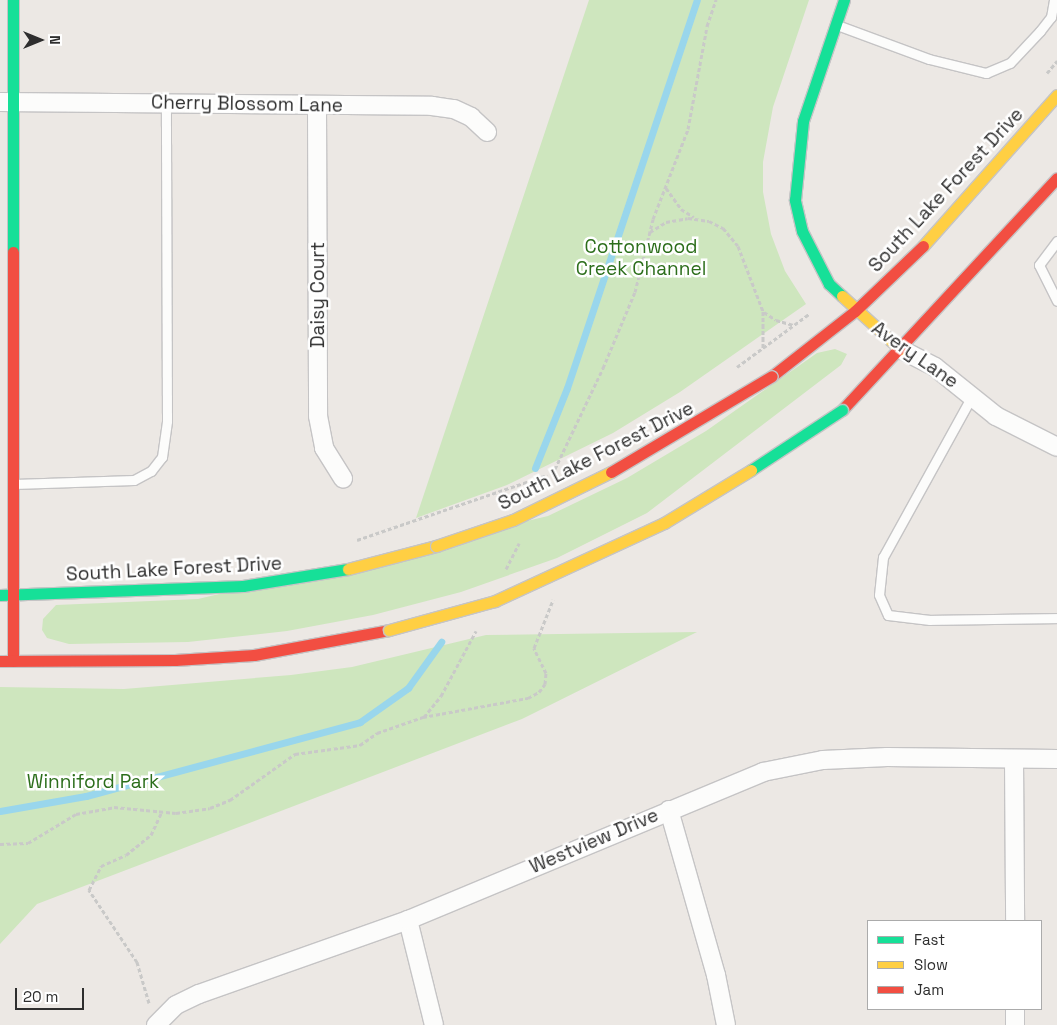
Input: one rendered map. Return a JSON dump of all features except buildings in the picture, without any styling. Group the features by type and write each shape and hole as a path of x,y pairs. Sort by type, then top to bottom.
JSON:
{"main road":[{"path":"13,0 6,102 6,404 14,484 13,661"},
{"name":"Avery Lane","path":"844,0 803,121 795,200 802,231 829,284 855,311 900,349"},
{"name":"South Lake Forest Drive","path":"0,595 243,586 329,574 436,546 513,520 584,486 715,413 772,376 855,311 910,260 1057,95"},
{"path":"0,661 175,660 254,655 388,630 495,601 664,523 796,443 842,410 1057,178"}],"street":[{"name":"Cherry Blossom Lane","path":"6,102 317,105 454,109 471,117 487,132"},
{"name":"Daisy Court","path":"317,105 318,416 324,448 343,478"},
{"name":"Avery Lane","path":"900,349 935,367 996,416 1057,448"},
{"path":"1014,759 1015,920"},
{"name":"Westview Drive","path":"156,1025 176,1005 199,994 408,920 763,772 823,760 1057,759"},
{"path":"669,810 677,846 716,975 726,1025"},
{"path":"408,920 434,1025"},
{"path":"1015,1010 1015,1025"}],"lane":[{"path":"836,25 929,59 986,74 1010,63 1040,31 1051,17 1054,0"},
{"path":"14,484 134,480 151,471 162,458 167,421 166,104"},
{"path":"1057,241 1039,265 1057,301"},
{"path":"972,396 883,556 879,595 888,615 930,620 1057,618"}],"path":[{"path":"548,483 603,368 635,292 650,232 688,129 707,26 716,0"},
{"path":"665,188 681,209 695,218 723,228 738,246 763,311 763,349"},
{"path":"650,232 666,222 695,218"},
{"path":"763,311 776,320 793,325"},
{"path":"349,543 535,478"},
{"path":"505,572 522,536"},
{"path":"0,844 28,843 76,814 114,807 176,813 210,808 245,790 295,754 360,746 377,733 423,717 528,698 539,692 545,684 546,673 534,648 535,639 555,594"},
{"path":"423,717 441,696 479,626"},
{"path":"150,1007 137,962 89,890 101,866 126,854 151,835 162,811"}],"green space":[{"name":"Cottonwood Creek Channel","path":"589,0 809,0 773,107 763,162 763,192 771,234 785,271 806,304 680,392 613,433 507,485 416,518"},
{"path":"835,349 847,354 841,365 647,513 557,558 461,592 373,615 287,631 188,642 69,644 47,638 42,630 43,619 56,605 198,599 548,516 627,478 706,431 817,353"},
{"name":"Winniford Park","path":"697,632 522,719 37,904 0,944 0,687 124,689 291,675 352,667 486,635"}],"waterway":[{"path":"535,468 567,388 697,0"},
{"path":"0,811 86,796 360,722 408,688 441,642"}],"traffic: fast":[{"path":"13,0 13,252"},
{"path":"842,296 829,284 802,231 795,200 803,121 844,0"},
{"path":"751,470 842,410"},
{"path":"0,595 243,586 348,569"}],"traffic: slow":[{"path":"923,246 1057,95"},
{"path":"842,296 900,349"},
{"path":"389,630 495,601 664,523 751,470"},
{"path":"436,546 513,520 611,472"},
{"path":"348,569 436,546"}],"traffic: jam":[{"path":"842,410 1057,178"},
{"path":"772,376 855,311 923,246"},
{"path":"13,252 13,661"},
{"path":"611,472 772,376"},
{"path":"0,661 175,660 254,655 389,630"}]}
